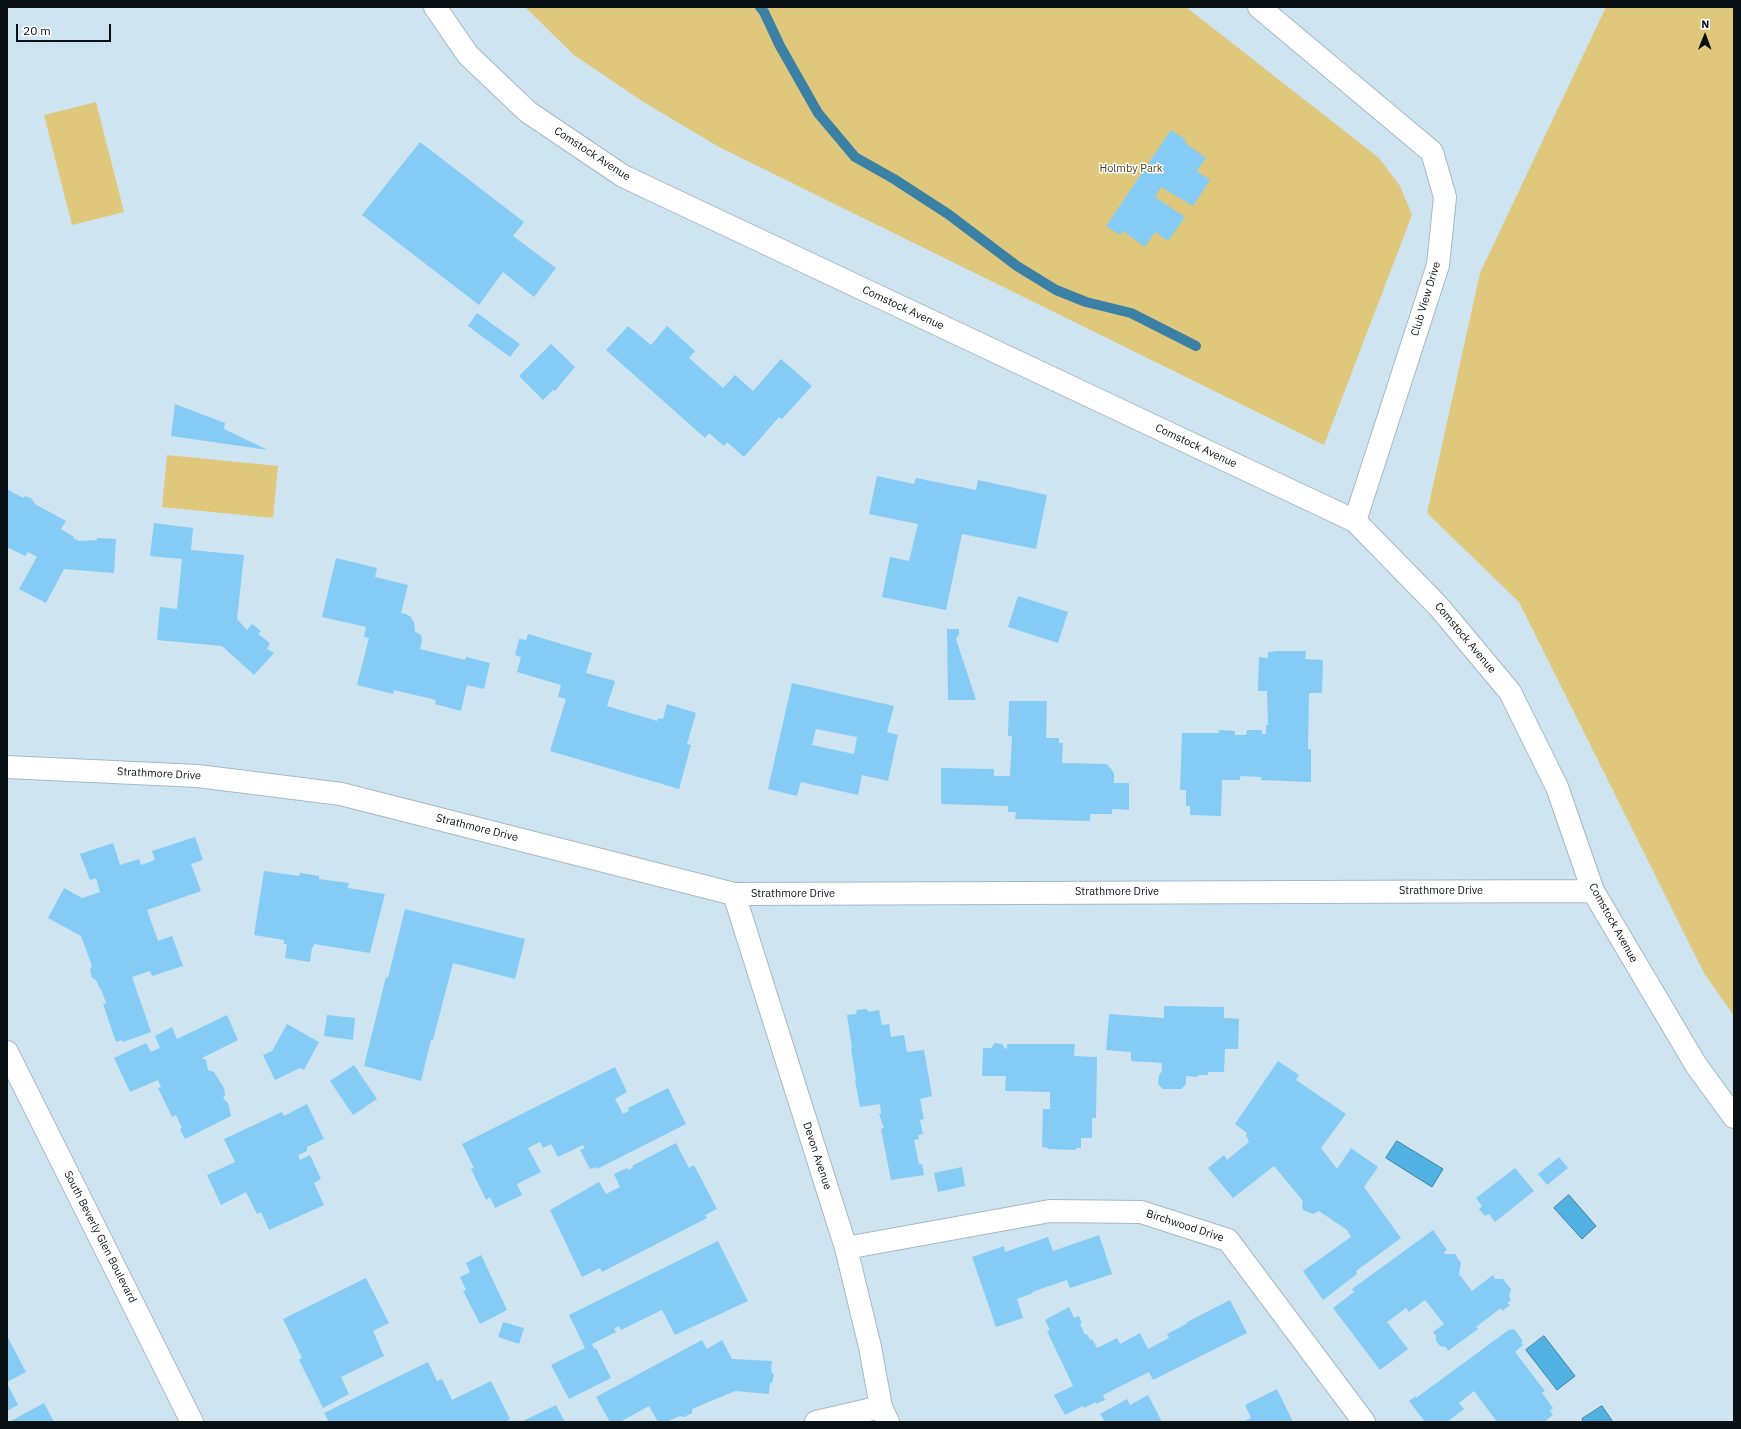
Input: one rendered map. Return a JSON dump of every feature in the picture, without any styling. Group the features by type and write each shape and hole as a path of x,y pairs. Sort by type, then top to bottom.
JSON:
{"street":[{"name":"Comstock Avenue","path":"435,7 468,55 528,112 623,176 1355,521 1438,606 1510,692 1556,788 1593,891 1696,1065 1734,1118"},
{"name":"Club View Drive","path":"1259,7 1432,152 1445,197 1438,264 1355,521"},
{"name":"Strathmore Drive","path":"7,767 198,776 341,794 734,894 1593,891"},
{"name":"Devon Avenue","path":"734,894 846,1248 885,1415"},
{"name":"South Beverly Glen Boulevard","path":"7,1052 192,1422"},
{"name":"Birchwood Drive","path":"846,1248 1050,1211 1141,1212 1228,1240 1364,1422"},
{"path":"816,1422 885,1415"}],"green space":[{"name":"Holmby Park","path":"525,7 1186,7 1379,158 1400,186 1412,215 1324,445 719,147 642,101 574,55"},
{"path":"1606,7 1734,7 1734,1016 1704,973 1519,602 1427,513 1480,273"},
{"path":"96,102 124,212 72,225 44,115"},
{"path":"167,455 278,466 273,518 162,507"}],"water":[{"path":"1397,1141 1443,1169 1432,1187 1386,1158"},
{"path":"1569,1195 1596,1226 1582,1239 1554,1208"},
{"path":"1544,1336 1575,1376 1557,1390 1526,1350"},
{"path":"1602,1406 1613,1422 1583,1422 1582,1419"}],"building":[{"path":"1171,130 1186,140 1185,143 1206,158 1197,171 1210,180 1193,206 1161,187 1155,197 1185,217 1168,241 1155,232 1145,247 1123,231 1120,235 1106,226"},
{"path":"420,142 524,222 513,236 556,268 534,297 503,272 479,305 362,215"},
{"path":"477,313 520,344 510,357 468,326"},
{"path":"628,326 651,345 667,326 695,351 689,358 723,388 735,375 753,391 781,359 812,386 782,419 779,417 744,457 727,442 724,446 709,433 705,438 606,350"},
{"path":"551,344 575,367 555,391 553,390 543,400 519,376"},
{"path":"175,404 225,423 224,429 268,450 171,436"},
{"path":"877,476 914,484 916,478 976,490 978,480 1047,495 1036,549 962,534 946,610 882,597 890,557 909,561 918,524 869,514"},
{"path":"7,489 23,498 25,496 31,498 35,504 66,521 61,529 79,541 97,540 97,538 116,539 114,573 64,569 46,603 19,589 37,557 28,552 25,556 7,547"},
{"path":"154,523 193,528 191,550 244,555 237,619 247,630 252,624 261,631 258,634 270,643 267,649 274,653 254,675 222,646 157,640 160,607 177,609 182,559 150,556"},
{"path":"336,558 377,568 375,577 408,585 401,613 411,617 414,623 415,632 421,635 422,640 420,649 465,660 466,657 490,663 484,689 467,685 461,711 435,704 436,700 394,690 393,694 357,685 369,638 364,637 366,627 322,617"},
{"path":"1018,596 1068,612 1058,643 1008,627"},
{"path":"947,629 959,629 959,634 956,639 976,700 948,700"},
{"path":"528,634 592,653 586,673 615,681 607,706 657,721 658,718 663,719 667,704 696,713 687,744 691,745 679,789 550,751 566,699 558,697 561,685 517,672 521,657 515,655 519,639 526,640"},
{"path":"1306,651 1305,659 1323,660 1322,693 1309,693 1308,749 1311,749 1311,782 1261,780 1261,777 1240,776 1240,780 1222,780 1221,816 1190,815 1190,806 1186,806 1186,790 1180,790 1182,733 1219,733 1219,730 1235,731 1235,735 1246,735 1247,730 1262,730 1262,734 1266,734 1266,725 1268,725 1267,691 1258,691 1259,657 1268,658 1268,652"},
{"path":"792,683 894,706 887,732 898,735 888,781 862,775 858,795 801,782 797,796 768,789","holes":["816,729 857,737 854,754 812,745"]},
{"path":"1009,701 1047,701 1046,738 1059,738 1059,743 1063,743 1062,763 1107,764 1114,773 1114,783 1129,783 1129,810 1112,809 1112,814 1090,814 1090,821 1015,819 1016,812 1008,812 1008,806 941,804 941,768 994,769 994,776 1010,776 1012,736 1008,736"},
{"path":"195,837 203,860 191,864 201,891 147,910 158,941 172,936 183,966 152,976 150,971 132,977 151,1032 123,1042 122,1040 116,1042 103,1004 106,1003 96,980 92,978 90,970 92,966 81,936 48,918 64,888 82,898 100,892 96,878 90,880 80,854 113,843 120,865 139,859 141,865 155,860 152,851"},
{"path":"264,871 299,876 300,873 319,876 319,879 349,883 348,888 385,894 370,953 314,944 313,948 312,947 310,962 285,958 287,944 284,944 284,940 254,935"},
{"path":"405,909 525,939 515,979 453,963 421,1081 364,1066 386,977 388,978"},
{"path":"1164,1006 1224,1007 1224,1018 1239,1019 1238,1049 1225,1049 1224,1072 1208,1072 1208,1075 1199,1075 1197,1077 1186,1076 1186,1084 1181,1089 1163,1089 1158,1084 1159,1075 1162,1071 1162,1063 1131,1061 1131,1052 1106,1050 1109,1014 1164,1018"},
{"path":"866,1009 869,1012 879,1010 882,1025 889,1024 891,1037 904,1035 907,1052 924,1050 932,1096 920,1099 924,1119 920,1120 923,1134 918,1135 919,1139 914,1140 919,1164 922,1164 924,1175 891,1180 881,1129 884,1128 879,1114 881,1113 880,1104 860,1107 847,1015 856,1014 857,1010"},
{"path":"227,1015 238,1040 202,1058 206,1060 208,1070 214,1072 224,1088 225,1095 223,1098 228,1103 231,1116 185,1139 176,1115 172,1117 158,1088 161,1087 158,1080 130,1092 114,1058 146,1043 151,1052 160,1048 155,1036 172,1027 177,1039"},
{"path":"327,1015 355,1018 353,1040 324,1036"},
{"path":"287,1024 319,1042 304,1070 300,1068 275,1080 263,1055 272,1051"},
{"path":"995,1043 1002,1044 1005,1049 1007,1048 1007,1044 1075,1044 1074,1056 1097,1057 1096,1118 1092,1118 1092,1138 1081,1138 1081,1148 1076,1148 1076,1150 1048,1149 1042,1147 1043,1109 1050,1109 1050,1092 1005,1091 1006,1076 982,1076 983,1048 991,1048"},
{"path":"1278,1061 1299,1075 1296,1080 1346,1114 1321,1148 1337,1169 1351,1148 1378,1167 1364,1187 1401,1238 1356,1271 1357,1274 1323,1300 1303,1271 1351,1237 1347,1230 1319,1211 1313,1214 1303,1210 1303,1201 1274,1166 1233,1198 1208,1168 1224,1155 1227,1160 1249,1142 1246,1135 1247,1133 1235,1124"},
{"path":"354,1065 377,1099 353,1115 330,1081"},
{"path":"615,1067 627,1092 615,1099 623,1114 629,1111 628,1108 668,1088 686,1124 597,1169 596,1167 590,1169 580,1150 585,1148 583,1145 558,1157 551,1144 543,1148 540,1142 528,1148 541,1172 517,1184 522,1195 495,1208 490,1197 486,1200 471,1169 474,1168 462,1144"},
{"path":"307,1104 324,1139 307,1147 307,1151 298,1155 300,1160 310,1155 321,1179 314,1183 324,1205 269,1230 261,1212 257,1214 246,1192 221,1205 207,1175 235,1162 224,1139 282,1112 284,1116"},
{"path":"676,1143 689,1168 694,1165 717,1209 705,1215 707,1218 602,1272 600,1268 582,1277 550,1210 599,1182 606,1194 620,1187 614,1174 627,1168 628,1170 633,1168 632,1166"},
{"path":"1559,1157 1568,1168 1547,1185 1538,1174"},
{"path":"962,1167 965,1186 938,1192 934,1173"},
{"path":"1515,1168 1534,1191 1495,1222 1489,1214 1485,1216 1479,1209 1482,1206 1476,1198"},
{"path":"1433,1230 1447,1250 1444,1252 1445,1254 1455,1254 1461,1263 1459,1274 1472,1291 1493,1275 1495,1279 1503,1279 1511,1289 1509,1296 1511,1300 1507,1303 1510,1305 1502,1311 1501,1308 1476,1327 1478,1329 1448,1351 1446,1347 1440,1346 1436,1341 1436,1336 1433,1332 1444,1324 1425,1300 1409,1312 1406,1308 1387,1322 1408,1349 1380,1370 1333,1308 1354,1292 1352,1289"},
{"path":"1099,1235 1112,1274 1070,1288 1067,1280 1032,1292 1033,1293 1017,1299 1023,1318 996,1327 972,1257 1004,1246 1005,1252 1048,1237 1053,1251"},
{"path":"718,1241 748,1301 675,1335 662,1310 621,1330 619,1326 614,1329 616,1332 592,1344 594,1349 596,1348 611,1378 569,1399 551,1365 585,1348 569,1315"},
{"path":"481,1255 507,1310 480,1324 463,1291 466,1290 460,1277 470,1272 466,1263"},
{"path":"366,1278 389,1323 373,1331 384,1356 341,1377 349,1394 323,1408 299,1360 302,1358 283,1319"},
{"path":"1230,1300 1247,1333 1153,1380 1149,1372 1103,1395 1105,1400 1096,1404 1096,1402 1084,1408 1083,1406 1065,1415 1054,1395 1073,1386 1047,1331 1050,1330 1045,1320 1069,1307 1074,1318 1079,1316 1082,1323 1080,1324 1085,1335 1087,1334 1090,1340 1092,1339 1097,1348 1117,1338 1120,1344 1140,1333 1148,1349 1169,1338 1167,1334 1188,1323 1187,1322"},
{"path":"503,1322 524,1328 519,1344 498,1337"},
{"path":"1510,1329 1514,1329 1523,1341 1521,1343 1523,1345 1515,1352 1545,1391 1542,1393 1553,1408 1550,1411 1553,1415 1544,1422 1497,1422 1474,1391 1459,1403 1464,1409 1447,1422 1425,1422 1409,1401 1416,1396 1416,1398"},
{"path":"7,1336 26,1372 7,1382"},
{"path":"702,1340 707,1349 722,1340 732,1359 772,1361 771,1371 774,1375 772,1383 770,1383 769,1394 735,1391 692,1409 692,1413 684,1417 680,1416 666,1422 658,1422 649,1406 620,1422 610,1422 596,1397"},
{"path":"428,1362 437,1381 442,1379 452,1400 491,1381 510,1419 505,1422 329,1422 324,1413"},
{"path":"7,1383 18,1405 7,1411"},
{"path":"1277,1389 1293,1422 1243,1422 1251,1418 1245,1405"},
{"path":"1148,1395 1162,1422 1105,1422 1100,1414 1127,1399 1130,1405"},
{"path":"44,1403 54,1422 9,1422"},
{"path":"556,1405 565,1422 521,1422"}],"waterway":[{"path":"760,7 818,113 855,157 894,179 948,214 1017,266 1056,290 1086,302 1131,313 1196,346"}]}
